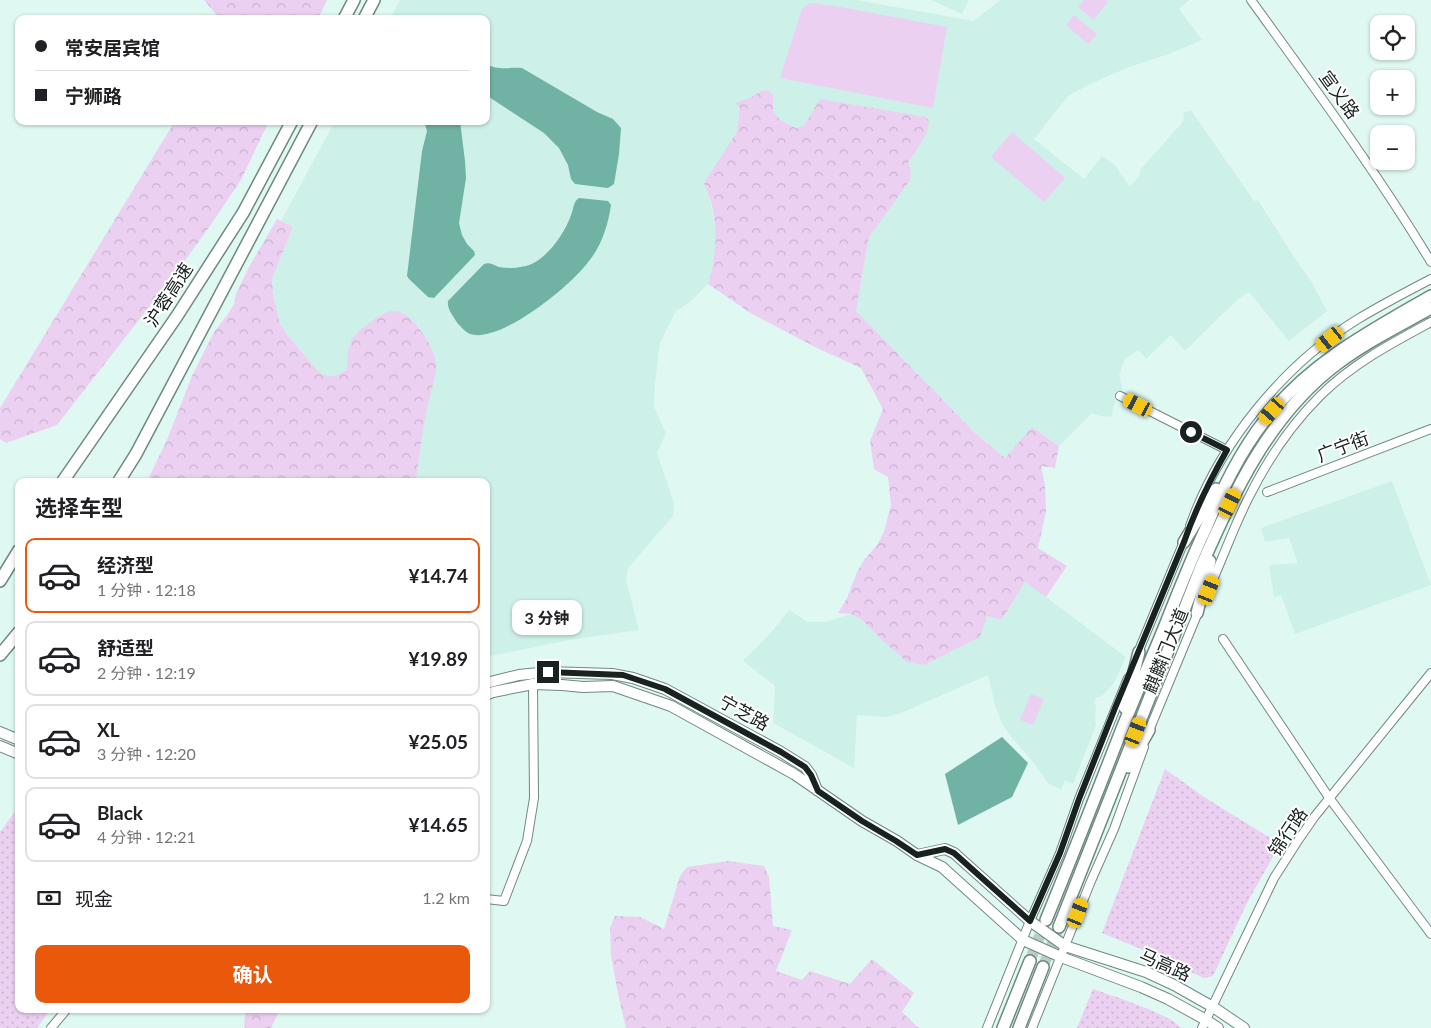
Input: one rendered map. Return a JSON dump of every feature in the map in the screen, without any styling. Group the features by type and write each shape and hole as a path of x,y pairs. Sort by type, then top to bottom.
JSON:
{"highway":[{"path":"346,15 354,0"},
{"path":"366,15 374,0"},
{"name":"沪蓉高速","path":"65,478 177,316 244,213 290,125"},
{"path":"121,478 136,454 310,125"},
{"path":"1046,920 1201,537 1221,492 1244,452 1265,420 1293,389 1330,356 1431,296"},
{"path":"1059,927 1201,567 1237,490 1270,435 1308,390 1336,364 1369,342 1431,308"},
{"path":"1184,542 1215,490 1244,452"},
{"path":"1197,613 1218,529"},
{"path":"0,581 15,557"},
{"path":"0,655 15,637"},
{"path":"1117,741 1139,652"},
{"path":"1109,801 1150,730"},
{"path":"1003,1028 1030,961"},
{"path":"1019,1028 1043,967"}],"main road":[{"name":"宁芝路","path":"490,682 519,675 548,672 623,675 665,689 781,752 805,767 818,791"},
{"path":"490,694 533,684"},
{"name":"宁芝路","path":"533,684 583,687 614,686 671,706 786,769 862,821 917,855 942,867 1023,940"},
{"path":"0,732 15,738"},
{"path":"0,746 15,752"},
{"path":"917,855 945,849 954,853 1030,921"},
{"name":"马高路","path":"1030,921 1066,946 1146,972 1174,985 1214,1007 1244,1028"},
{"name":"马高路","path":"1023,940 1168,999 1204,1024 1218,1028"}],"street":[{"name":"宣义路","path":"1250,0 1341,124 1408,223 1431,262"},
{"name":"麒麟门大道","path":"987,1028 1030,921 1060,853 1079,799 1194,514 1206,486 1227,450 1255,411 1303,360 1357,320 1431,279"},
{"name":"麒麟门大道","path":"1061,957 1091,881 1114,830 1150,730 1197,613 1209,590 1250,495 1266,466 1288,433 1321,395 1340,378 1393,343 1431,322"},
{"path":"1120,396 1227,450"},
{"name":"广宁街","path":"1266,492 1431,429"},
{"path":"1223,639 1330,799 1431,934"},
{"name":"锦行路","path":"1204,1024 1214,1007 1274,878 1297,842 1431,673"},
{"path":"490,899 504,901 527,841 534,798 533,684"},
{"path":"1032,1028 1061,957"},
{"path":"52,1028 63,1013"}],"shaded area":[{"path":"400,0 856,0 974,21 1000,0 1189,0 1179,9 1202,40 1169,54 1129,67 1068,96 1034,139 1084,179 1102,156 1116,166 1130,186 1139,176 1141,169 1184,120 1183,113 1191,110 1254,201 1258,200 1311,281 1327,311 1289,341 1249,292 1238,299 1185,351 1171,335 1146,359 1138,350 1125,359 1119,375 1123,391 1114,405 1111,417 1092,413 1059,446 1032,427 1005,458 975,433 856,311 869,237 704,183 709,193 715,227 716,249 708,284 690,302 676,311 660,343 654,407 666,433 657,453 674,503 673,516 628,568 626,580 639,630 569,640 490,656 490,478 416,478 433,351 427,339 419,327 397,311 388,312 380,315 350,344 346,370 335,377 326,376 319,372 280,324 273,294 272,279 293,227 281,221 333,125 490,125 490,15 392,15"},
{"path":"931,0 969,0 962,14"},
{"path":"490,66 500,68 522,68 597,112 613,119 621,128 614,184 608,188 575,184 571,179 568,165 559,148 544,133 490,98"},
{"path":"425,125 460,125 466,178 459,223 462,235 475,255 434,298 428,297 407,276 422,151 427,131"},
{"path":"579,198 608,201 611,205 601,242 594,255 552,297 516,322 483,335 470,334 464,330 450,311 448,301 484,264 502,268 516,268 526,266 541,258 559,238"},
{"path":"1392,481 1431,585 1295,634 1281,595 1274,597 1269,565 1298,563 1289,538 1265,542 1261,528"},
{"path":"1025,581 1126,657 1114,683 1101,697 1096,697 1094,703 1096,706 1096,725 1073,784 1065,780 1061,790 1048,783 1002,723 995,705 988,675 901,713 886,717 857,715 854,768 773,723 775,686 743,661 774,629 789,610 808,622 825,622 851,614 861,619 883,641 987,616 1003,620"},
{"path":"1002,737 1028,763 1012,797 958,825 945,774"}],"green space":[{"path":"204,0 327,0 320,15 217,15"},
{"path":"1084,0 1106,0 1108,2 1093,20 1078,7"},
{"path":"810,3 947,27 933,108 780,78 802,9"},
{"path":"1074,15 1097,34 1088,44 1066,25"},
{"path":"767,90 772,93 773,110 776,116 796,128 804,126 820,99 926,117 929,121 927,133 908,163 911,170 910,180 869,237 856,311 975,433 1005,458 1032,427 1059,446 1055,468 1041,466 1045,485 1046,512 1038,548 1067,566 1046,597 1025,582 1002,620 987,616 980,637 924,665 907,662 861,619 851,614 838,613 847,598 857,572 884,532 891,505 888,477 874,469 870,441 883,409 861,368 819,349 752,314 708,284 714,259 715,234 712,208 704,183 737,132 740,108 735,103"},
{"path":"173,125 267,125 241,180 210,226 57,425 6,443 0,439 0,408"},
{"path":"1012,132 1065,178 1044,202 991,157"},
{"path":"277,219 293,227 272,279 273,294 280,324 319,372 327,376 333,376 346,370 349,347 353,338 374,319 388,312 396,311 403,313 416,324 432,349 436,364 416,478 148,478 167,440 192,376 214,332 234,304 236,294 249,267"},
{"path":"1031,694 1044,699 1033,725 1020,720"},
{"path":"1165,769 1204,797 1280,844 1246,905 1213,976 1204,978 1102,933"},
{"path":"15,811 15,1013 48,1013 37,1028 0,1028 0,832"},
{"path":"728,861 764,866 769,877 773,926 792,930 776,971 802,980 810,971 850,984 872,959 914,993 902,1012 919,1028 626,1028 611,955 610,928 615,916 640,917 664,929 680,876 687,867"},
{"path":"1093,989 1154,1011 1181,1028 1077,1028"},
{"path":"246,1013 278,1013 271,1028 245,1028"}],"tunnel":[{"path":"1030,961 1045,922"},
{"path":"1043,967 1059,927"}],"route":[{"path":"548,672 623,675 665,689 805,767 818,791 917,855 945,849 954,853 1030,921 1060,853 1079,799 1194,514 1206,486 1227,450 1191,432"}]}
